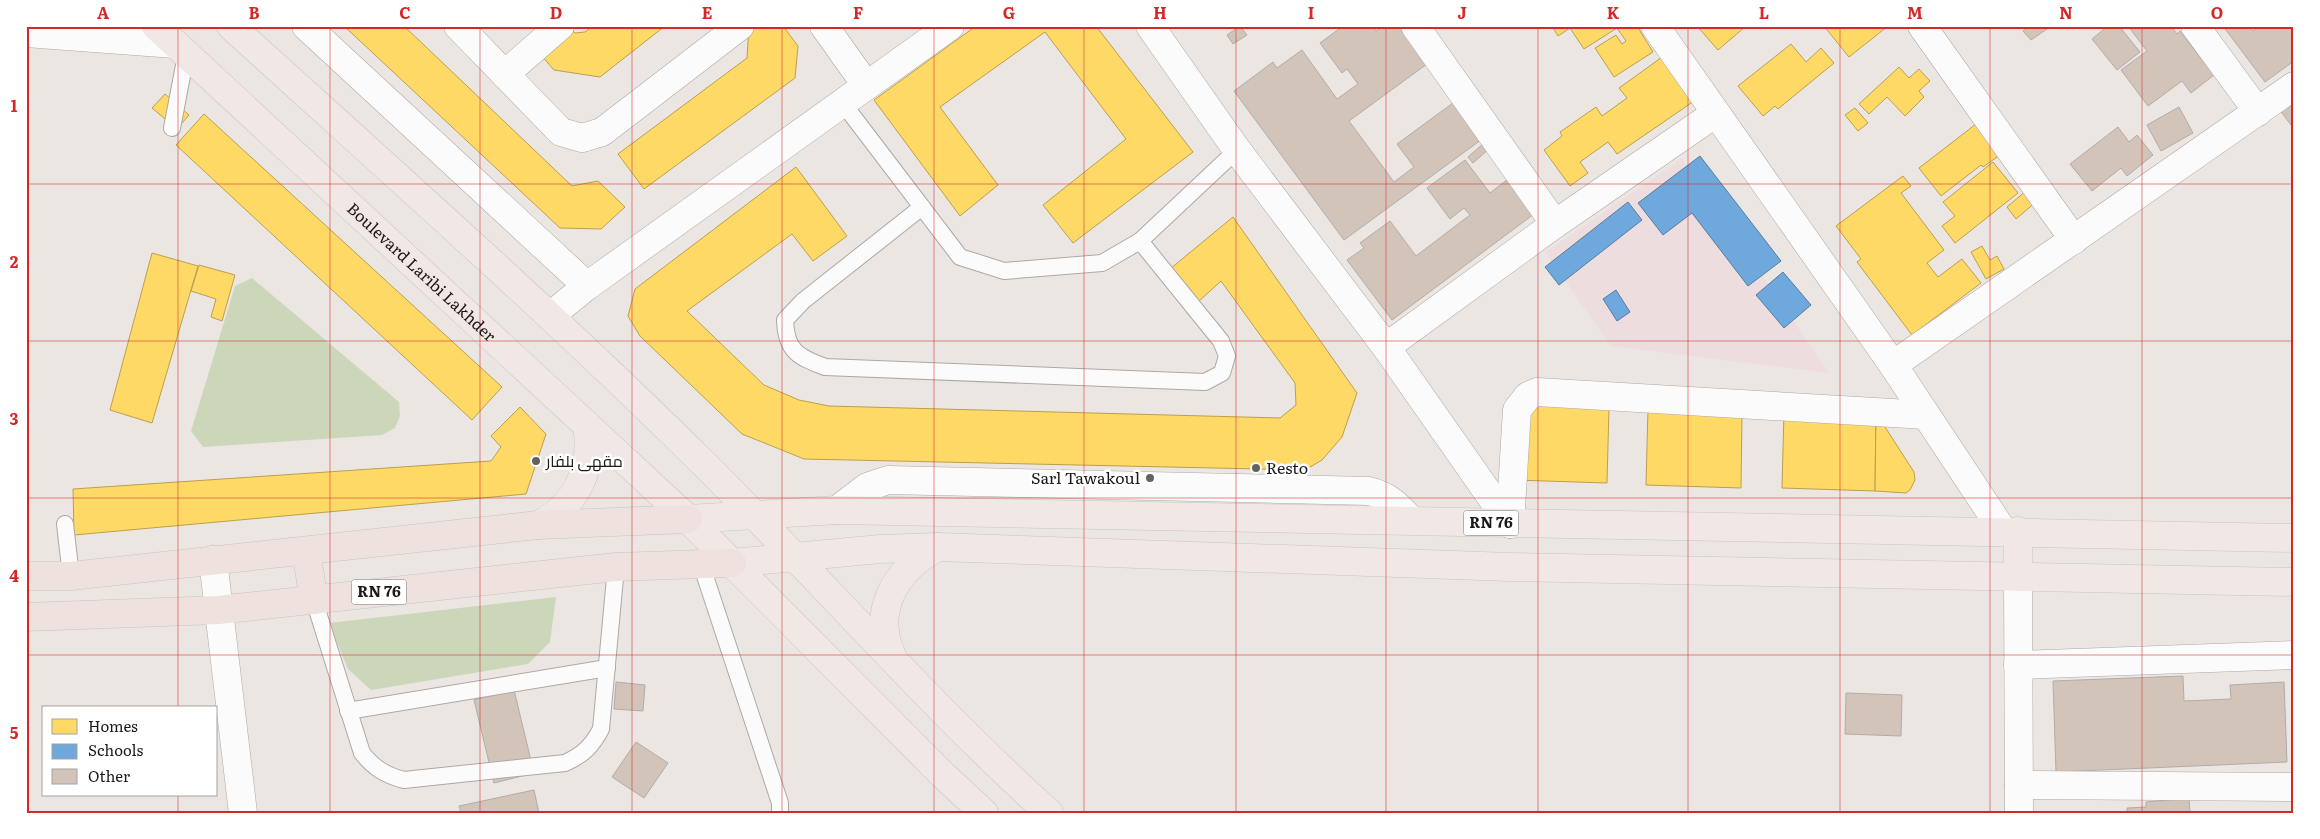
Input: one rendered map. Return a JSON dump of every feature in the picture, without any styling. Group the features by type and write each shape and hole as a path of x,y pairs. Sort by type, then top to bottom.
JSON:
{"highway":[{"name":"RN 76","path":"26,576 71,576 538,524 688,519"},
{"path":"306,551 314,600"},
{"name":"RN 76","path":"26,617 218,610 616,567 732,563"}],"main road":[{"path":"231,26 550,316 755,514 1000,768 1049,813"},
{"name":"Boulevard Laribi Lakhder","path":"172,42 688,519 943,775 984,813"},
{"path":"538,524 563,509 578,489 589,456 587,425"},
{"name":"RN 76","path":"688,519 837,510 1411,520 1510,524 2011,531 2294,538"},
{"path":"1510,524 1510,567"},
{"path":"2011,531 2018,577"},
{"path":"893,658 886,643 884,626 887,600 893,588 910,568 922,556 938,547"},
{"name":"RN 76","path":"732,563 899,548 938,547 1510,567 2294,582"}],"street":[{"path":"306,26 587,286"},
{"path":"458,26 562,132 582,138 602,132 740,26"},
{"path":"505,74 560,26"},
{"path":"824,26 866,85"},
{"path":"550,316 587,286 950,26"},
{"path":"1150,26 1237,150 1386,347 1510,524"},
{"path":"1415,26 1555,224"},
{"path":"1655,26 1893,364 1926,414 2011,531"},
{"path":"1922,26 2074,240"},
{"path":"2195,26 2258,112"},
{"path":"26,33 172,42"},
{"path":"1893,364 2294,86"},
{"path":"1386,347 1555,224 1716,113"},
{"path":"1510,524 1517,410 1528,396 1537,392 1926,414"},
{"path":"213,560 243,813"},
{"path":"2018,577 2019,813"},
{"path":"2018,665 2294,655"},
{"path":"2019,785 2294,787"}],"lane":[{"path":"172,42 172,128"},
{"path":"842,102 960,257 1004,271 1102,263 1140,241 1237,150"},
{"path":"922,207 804,301 785,320 786,338 802,358 825,367 1206,382 1222,372 1227,356 1221,341 1140,241"},
{"path":"65,524 71,576"},
{"path":"701,564 780,803 780,813"},
{"path":"314,600 362,753 373,767 389,776 404,780 565,764 580,756 593,743 601,729 616,567"},
{"path":"348,711 607,668"}],"shaded area":[{"path":"1682,159 1829,373 1611,346 1545,252"}],"green space":[{"path":"252,278 399,402 400,416 395,428 382,435 203,447 191,431 235,286"},
{"path":"556,597 550,642 528,664 371,690 348,669 329,623"}],"building: Homes":[{"path":"344,26 404,26 572,186 598,181 625,207 601,229 560,228"},
{"path":"568,26 575,33 585,32 593,26 665,26 600,77 554,70 534,47"},
{"path":"749,26 783,26 798,46 795,78 644,189 618,154 747,58"},
{"path":"976,26 1096,26 1193,152 1073,243 1043,205 1126,139 1045,32 940,107 998,185 960,216 874,100"},
{"path":"1552,26 1637,26 1653,52 1614,77 1595,48 1616,35 1622,44 1626,41 1617,28 1584,49 1570,28 1558,36"},
{"path":"1697,26 1746,26 1718,50"},
{"path":"1824,26 1888,26 1849,57"},
{"path":"1791,44 1806,62 1821,48 1834,63 1778,109 1775,106 1763,116 1738,86"},
{"path":"1665,55 1697,99 1617,154 1608,142 1580,162 1588,173 1570,186 1544,150 1562,136 1560,132 1596,107 1602,116 1627,98 1619,88"},
{"path":"1899,67 1909,78 1919,69 1930,81 1919,91 1924,97 1905,116 1887,97 1869,114 1859,104"},
{"path":"165,94 189,115 177,129 152,108"},
{"path":"1855,108 1868,123 1858,131 1845,115"},
{"path":"204,114 502,387 472,420 176,145"},
{"path":"1976,124 2000,155 1983,167 1981,165 1941,196 1919,168"},
{"path":"1993,162 2018,193 1955,243 1942,226 1955,216 1943,202"},
{"path":"796,167 847,236 813,261 792,234 687,311 764,385 799,400 829,406 1280,418 1296,405 1295,383 1221,281 1198,302 1170,269 1233,217 1357,393 1342,437 1322,460 1305,470 804,459 742,434 640,336 628,316 635,289"},
{"path":"1903,176 1911,186 1901,193 1944,250 1927,263 1938,277 1962,259 1981,283 1912,335 1857,262 1861,259 1836,226"},
{"path":"2027,190 2037,201 2016,219 2007,207"},
{"path":"1982,246 1990,260 1997,256 2004,269 1986,279 1971,252"},
{"path":"152,253 198,266 152,423 110,410"},
{"path":"199,265 235,275 222,321 211,317 216,299 191,291"},
{"path":"1516,405 1609,408 1607,483 1514,480"},
{"path":"520,407 546,434 526,494 74,535 73,489 491,461 501,447 491,436"},
{"path":"1648,409 1742,412 1741,488 1646,485"},
{"path":"1784,411 1876,413 1875,491 1782,488"},
{"path":"1876,413 1914,472 1915,480 1910,490 1906,493 1875,491"}],"building: Schools":[{"path":"1700,156 1781,261 1748,286 1692,213 1663,235 1638,203"},
{"path":"1628,202 1642,220 1559,285 1545,267"},
{"path":"1783,272 1811,305 1784,328 1756,295"},
{"path":"1616,290 1630,312 1617,321 1603,299"}],"building: Other":[{"path":"1240,26 1247,35 1233,44 1227,35"},
{"path":"1343,26 1373,26 1376,31 1383,26 1407,26 1427,64 1349,121 1394,182 1414,167 1397,144 1457,100 1485,137 1344,240 1234,91 1273,62 1277,68 1302,50 1337,99 1358,84 1347,69 1342,73 1320,43"},
{"path":"2029,26 2045,26 2047,29 2031,40 2023,31"},
{"path":"2108,26 2119,26 2140,52 2117,70 2092,39"},
{"path":"2128,26 2171,26 2177,34 2180,31 2214,75 2191,93 2182,81 2148,106 2121,70 2147,51"},
{"path":"2223,26 2249,26 2253,31 2259,26 2294,26 2294,61 2265,82"},
{"path":"2294,90 2294,123 2291,125 2274,102"},
{"path":"2179,107 2193,133 2161,151 2147,125"},
{"path":"2118,127 2129,142 2137,135 2153,155 2127,176 2121,168 2092,191 2070,164"},
{"path":"1485,142 1490,148 1473,163 1468,157"},
{"path":"1465,160 1490,193 1508,179 1534,214 1392,320 1347,260 1364,248 1360,243 1390,221 1416,256 1470,215 1464,208 1450,219 1427,188"},
{"path":"2183,676 2184,701 2231,699 2230,685 2284,682 2287,762 2056,772 2053,681"},
{"path":"616,682 645,685 643,711 614,709"},
{"path":"514,690 534,773 494,783 474,700"},
{"path":"1846,693 1902,695 1901,736 1845,734"},
{"path":"636,742 668,763 644,798 612,777"},
{"path":"534,790 539,813 461,813 459,806"},
{"path":"2189,798 2190,813 2127,813 2127,808 2146,807 2146,802"}],"place":[{"name":"مقهى بلفار","path":"536,461"},
{"name":"Resto","path":"1256,468"},
{"name":"Sarl Tawakoul","path":"1150,478"}]}
